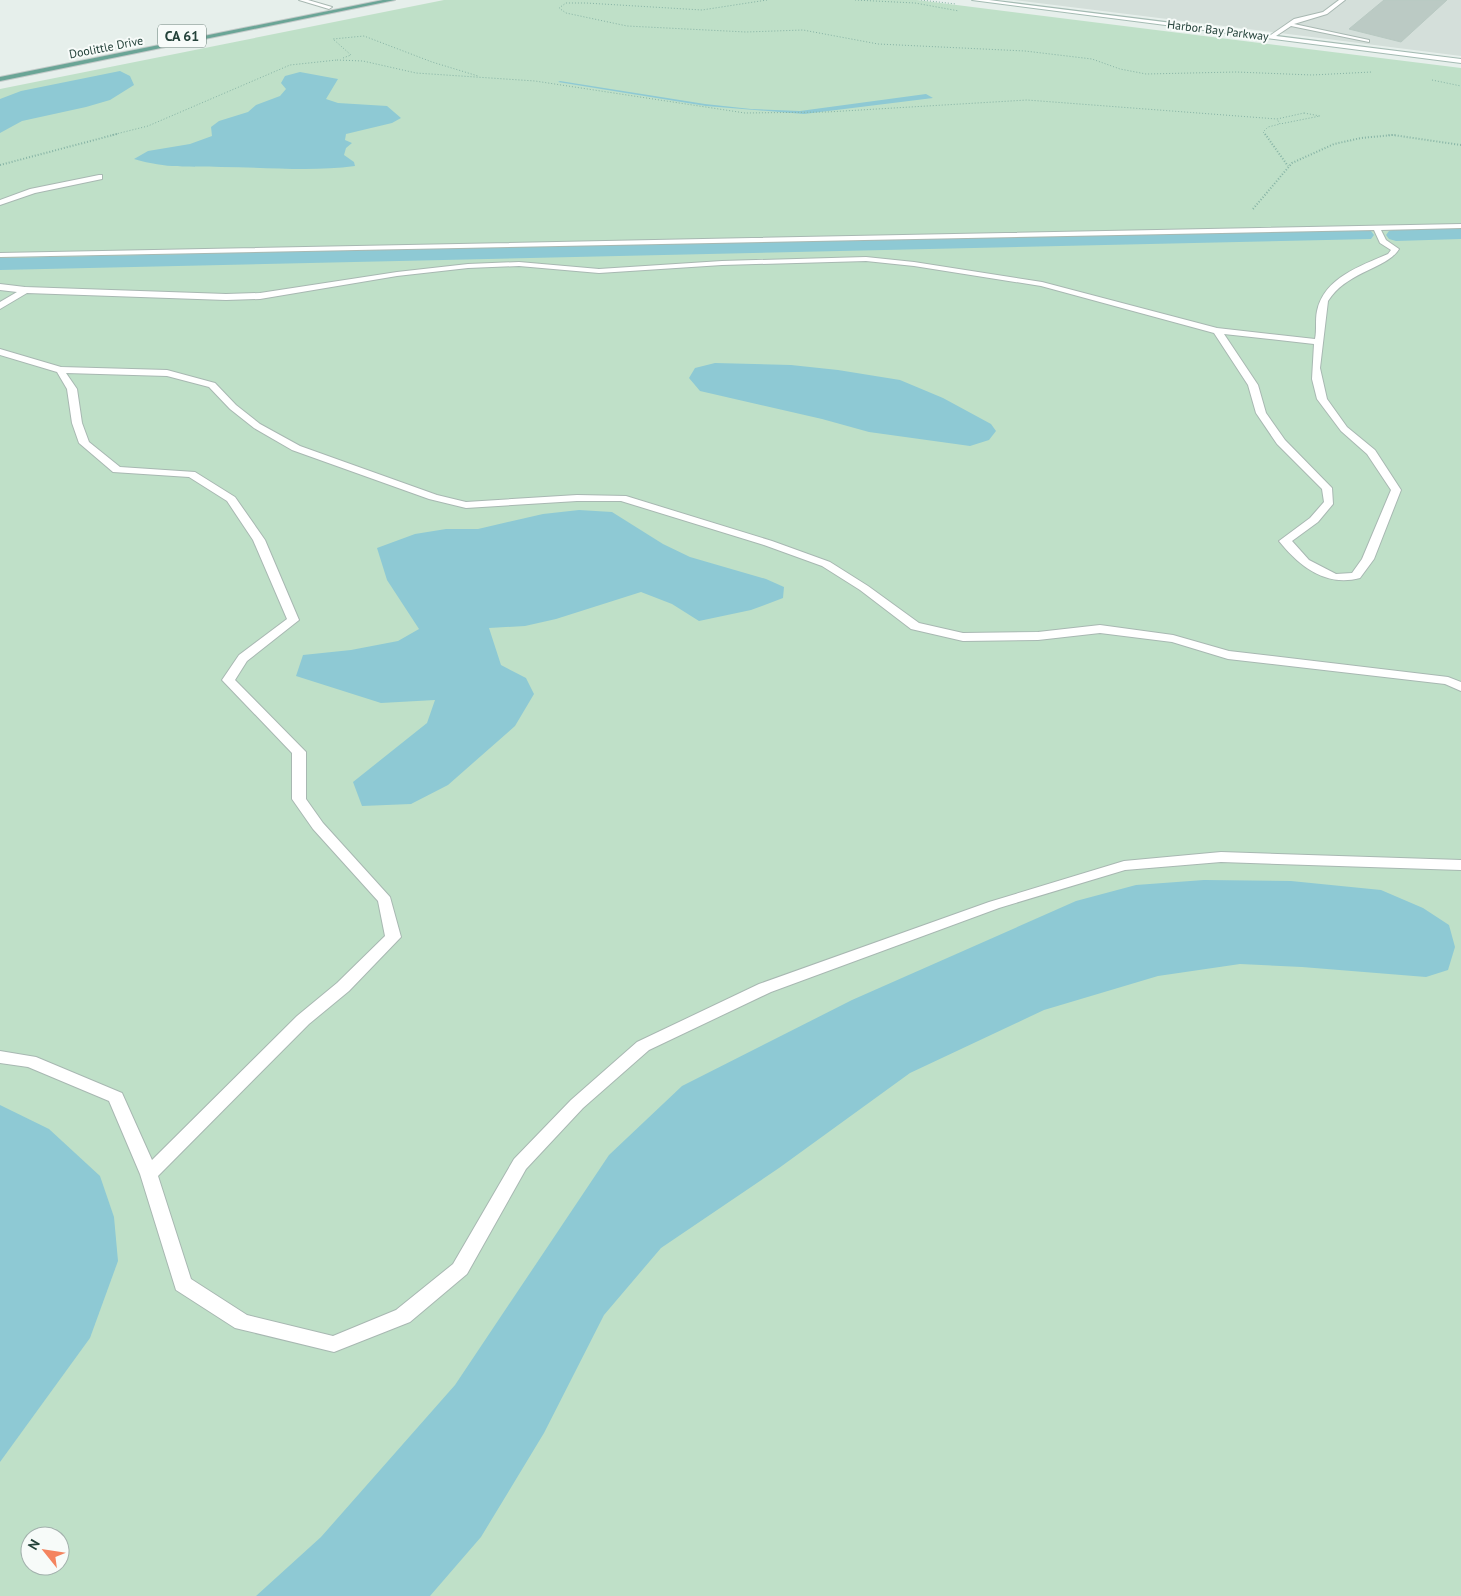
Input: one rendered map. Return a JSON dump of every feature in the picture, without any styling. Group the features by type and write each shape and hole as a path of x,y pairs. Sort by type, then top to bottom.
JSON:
{"main road":[{"name":"Doolittle Drive","path":"0,73 364,0"},
{"name":"Doolittle Drive","path":"0,79 392,0"},
{"name":"Harbor Bay Parkway","path":"976,0 1461,61"}],"lane":[{"path":"302,0 328,7"},
{"path":"1271,37 1289,24 1325,13 1342,0"},
{"path":"1289,24 1368,41"},
{"path":"0,203 34,191 99,177"},
{"path":"0,255 1461,226"},
{"path":"1217,331 1253,385 1261,413 1281,442 1327,488 1329,502 1314,520 1284,541 1305,562 1334,578 1356,576 1368,559 1396,490 1370,451 1344,429 1328,408 1316,386 1315,368 1322,330 1321,311 1326,297 1340,282 1391,256 1395,249 1383,241 1376,227"},
{"path":"0,287 25,290 234,297 260,296 397,274 468,266 519,264 599,271 722,263 866,259 943,268 1042,284 1217,331 1319,342"},
{"path":"0,306 25,290"},
{"path":"0,352 60,370 167,373 212,385 233,407 258,426 296,448 434,497 466,505 577,498 622,498 768,543 826,564 864,588 915,626 963,637 1038,636 1100,629 1173,639 1228,655 1448,681 1461,687"},
{"path":"60,370 72,389 77,424 84,443 118,470 191,474 231,499 259,540 294,620 243,658 228,680 299,752 299,799 318,826 385,900 393,937 343,987 303,1020 149,1174"},
{"path":"0,1057 30,1061 116,1097 149,1174 183,1284 242,1322 334,1344 403,1316 460,1269 520,1164 577,1104 643,1046 765,988 994,905 1124,866 1221,857 1461,865"}],"path":[{"path":"767,0 702,10 574,2 560,5 559,8 566,13 628,26 737,32 817,31 878,44 1025,51 1084,57 1129,71 1146,74 1236,72 1312,75 1375,72"},
{"path":"337,60 351,54 333,39 346,36 364,36 432,62 483,77"},
{"path":"0,164 148,126 290,65 337,60 363,60 416,73 535,81 750,113 827,112 1027,100 1277,119 1304,113 1320,116 1280,124 1263,132 1288,166"},
{"path":"1426,79 1461,86"},
{"path":"1277,119 1280,124"},
{"path":"1237,230 1288,166 1329,146 1361,138 1403,135 1461,145"}],"shaded area":[{"path":"1014,0 1461,0 1461,56 1288,34"}],"green space":[{"path":"444,0 917,0 1461,68 1461,1596 0,1596 0,89"}],"water":[{"path":"120,71 130,76 134,85 110,100 22,121 0,133 0,99 21,91"},
{"path":"300,72 338,79 326,99 338,103 387,106 401,118 392,123 346,134 345,140 352,143 346,148 344,155 354,162 355,166 305,169 178,166 134,159 148,151 190,144 212,136 211,127 219,121 248,112 256,105 280,96 286,89 281,83 285,76"},
{"path":"558,82 705,104 751,109 800,111 926,94 933,98 804,114 706,106"},
{"path":"715,363 791,365 900,380 943,398 991,424 996,431 989,440 970,446 869,432 822,419 700,391 689,378 695,368"},
{"path":"579,510 612,512 663,544 690,557 766,579 784,587 783,598 751,610 699,621 672,604 641,592 556,619 525,626 489,628 501,665 526,678 534,694 515,726 448,785 411,804 362,806 353,782 427,723 435,700 381,703 296,676 303,655 351,650 398,641 419,629 387,580 377,548 415,534 446,529 478,529 543,514"},
{"path":"1204,880 1291,881 1381,890 1423,908 1449,925 1455,947 1448,970 1426,977 1240,964 1158,976 1044,1010 910,1073 779,1168 661,1248 604,1315 544,1433 481,1537 430,1596 256,1596 321,1537 455,1385 609,1155 682,1086 852,1000 1076,901 1136,885"},
{"path":"0,1105 49,1129 100,1176 114,1217 118,1261 90,1338 0,1462"}],"building":[{"path":"1384,0 1447,0 1401,42 1349,29"}],"waterway":[{"path":"1396,235 1461,233"},
{"path":"0,264 1364,235"}]}
